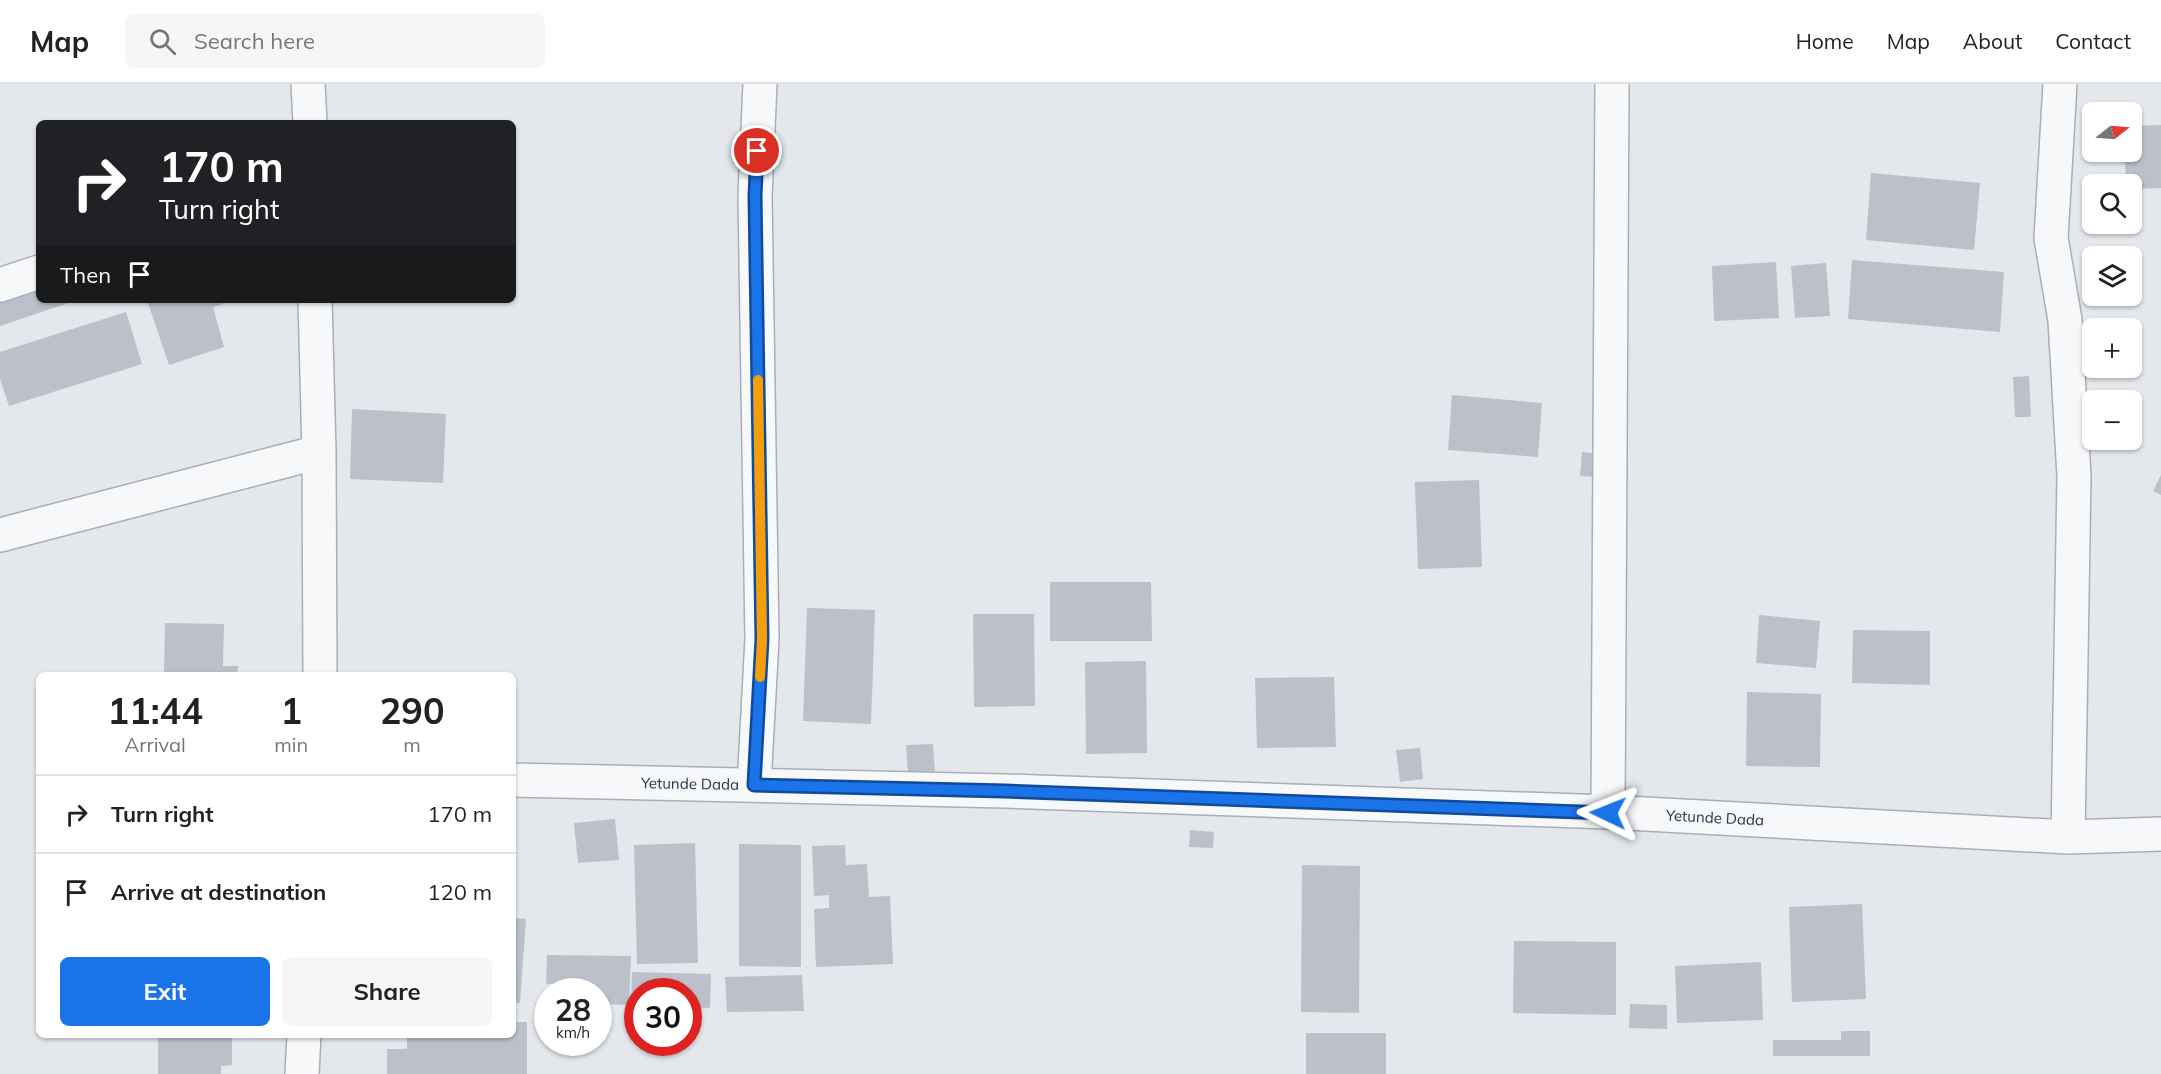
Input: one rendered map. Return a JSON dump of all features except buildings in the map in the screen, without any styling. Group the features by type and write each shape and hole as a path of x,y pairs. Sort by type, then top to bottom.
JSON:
{"street":[{"path":"308,84 310,120"},
{"path":"754,785 762,639 755,196 760,84"},
{"path":"1608,813 1612,84"},
{"path":"2060,84 2051,238 2064,320 2074,476 2068,837"},
{"path":"0,285 36,273"},
{"path":"315,303 319,452 320,672"},
{"path":"0,535 319,452"},
{"name":"Yetunde Dada","path":"516,780 1017,792 1608,813 2068,837 2161,834"},
{"path":"302,1074 304,1038"}],"slow traffic":[{"path":"758,380 762,639 760,677"}],"route":[{"path":"757,151 755,196 762,639 754,785 1005,791 1608,813"}]}
